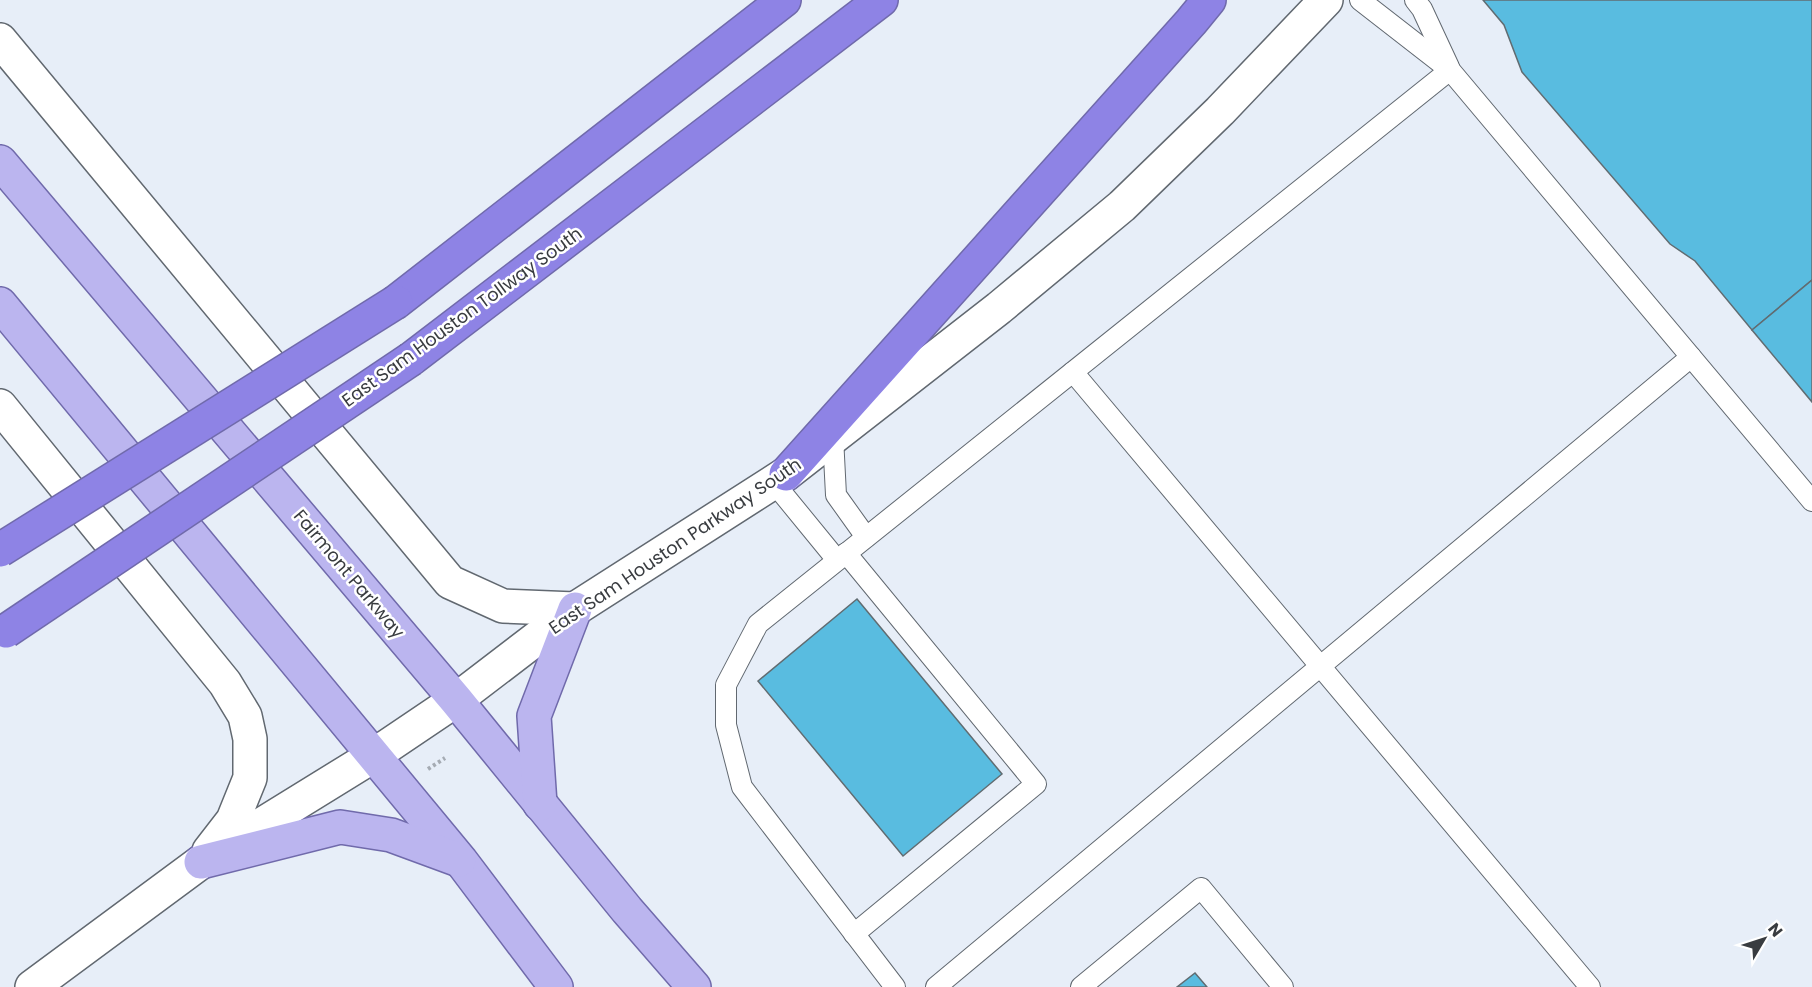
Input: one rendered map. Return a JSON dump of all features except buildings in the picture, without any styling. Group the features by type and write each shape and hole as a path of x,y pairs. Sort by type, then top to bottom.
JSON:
{"highway":[{"path":"0,550 396,302 784,0"},
{"name":"East Sam Houston Tollway South","path":"3,633 411,359 881,0"},
{"path":"780,479 1209,0"}],"main road":[{"name":"East Sam Houston Parkway South","path":"32,987 201,862 374,756 456,700 575,609 780,479 999,308 1122,206 1220,111 1326,0"},
{"path":"0,40 450,582 503,606 575,609 534,716 540,804"},
{"name":"Fairmont Parkway","path":"0,162 456,700 627,910 694,987"},
{"path":"0,304 460,861 556,987"},
{"path":"0,406 225,683 245,716 249,739 250,778 233,820 201,862"},
{"path":"201,862 340,827 391,835 460,861"}],"lane":[{"path":"1359,0 1450,70 1812,501"},
{"path":"1415,0 1422,9 1450,70"},
{"path":"895,987 742,788 726,725 726,685 758,624 1450,70"},
{"path":"936,987 1691,357"},
{"path":"1073,372 1590,987"},
{"path":"833,437 836,495 866,537"},
{"path":"780,479 842,557 1036,784 854,934"},
{"path":"1081,987 1201,888 1283,987"}],"path":[{"path":"426,771 445,758"}]}
